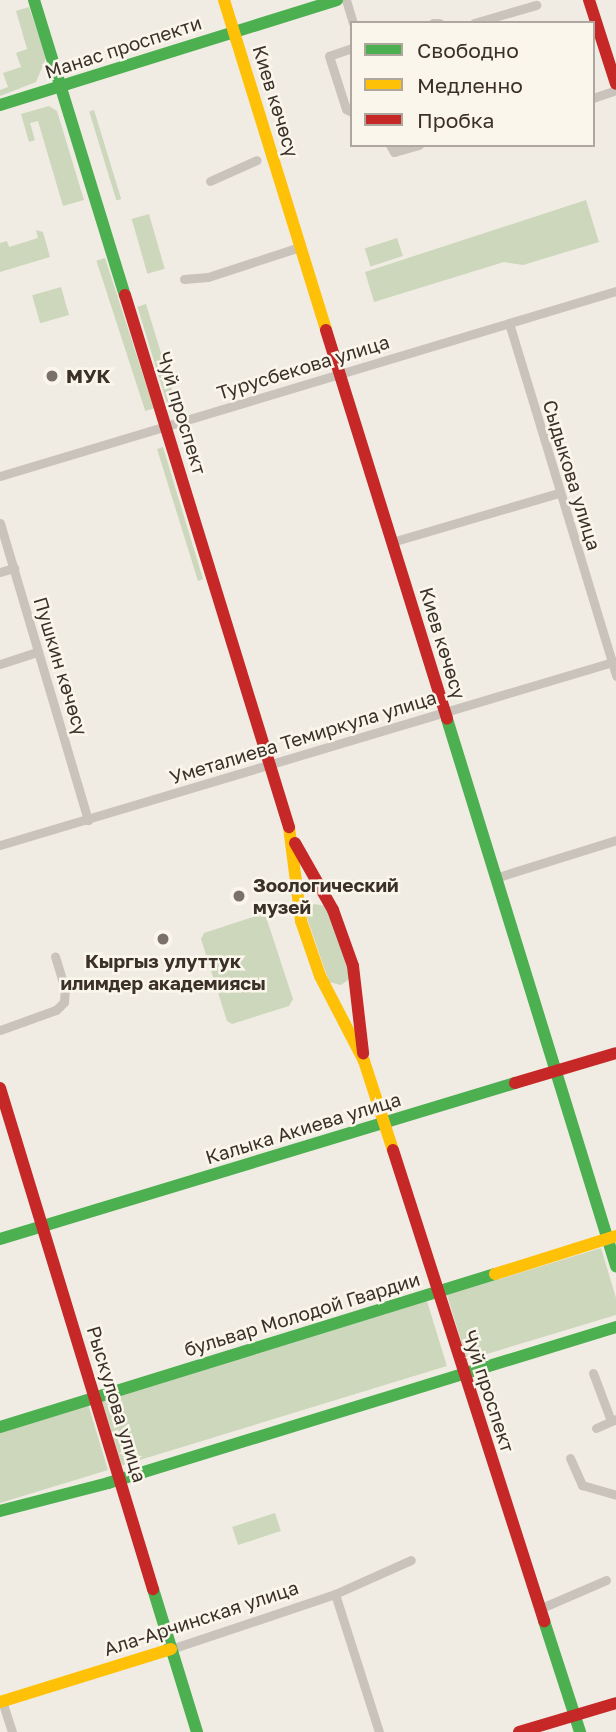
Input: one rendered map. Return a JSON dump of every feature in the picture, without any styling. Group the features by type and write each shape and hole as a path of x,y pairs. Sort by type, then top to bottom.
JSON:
{"main road":[{"name":"Чуй проспект","path":"34,0 292,838 301,921 320,976 364,1061"},
{"name":"Киев көчөсү","path":"224,0 555,1071 612,1238 616,1266"},
{"name":"Манас проспекти","path":"0,105 337,0"},
{"path":"589,0 616,84"},
{"name":"Чуй проспект","path":"292,838 333,910 353,966 364,1061 580,1732"},
{"name":"Калыка Акиева улица","path":"0,1239 616,1052"},
{"name":"Рыскулова улица","path":"0,1088 197,1732"},
{"name":"бульвар Молодой Гвардии","path":"0,1427 612,1238"},
{"path":"0,1511 119,1479 616,1327"},
{"name":"Ала-Арчинская улица","path":"1,1701 171,1648"},
{"path":"519,1732 616,1703"}],"street":[{"path":"346,0 352,21"},
{"path":"481,21 536,5"},
{"path":"350,49 334,53 329,59 346,109 350,110"},
{"path":"595,97 616,90"},
{"path":"391,147 394,152 412,147"},
{"path":"210,181 257,160"},
{"path":"184,279 208,276 300,247"},
{"name":"Турусбекова улица","path":"0,476 616,291"},
{"name":"Сыдыкова улица","path":"509,323 558,493 614,661 616,676"},
{"path":"392,542 558,493"},
{"name":"Пушкин көчөсү","path":"0,523 89,820"},
{"path":"0,572 14,568"},
{"path":"0,664 38,652"},
{"name":"Уметалиева Темиркула улица","path":"0,845 614,661"},
{"path":"495,878 616,840"},
{"path":"0,1030 56,1010 64,1002 65,989 55,956"},
{"path":"593,1373 614,1420 596,1428"},
{"path":"570,1458 582,1485 616,1495"},
{"name":"Ала-Арчинская улица","path":"171,1648 335,1594 411,1560"},
{"path":"539,1609 606,1580"},
{"path":"335,1594 380,1732"},
{"path":"1,1701 12,1732"}],"green space":[{"path":"29,7 46,58 36,82 0,96 0,90 8,87 3,73 21,67 16,53 27,49 16,11"},
{"path":"49,106 57,111 84,200 63,206 38,121 30,123 35,140 29,142 21,114"},
{"path":"94,110 121,199 116,200 89,111"},
{"path":"586,200 599,242 523,265 504,262 374,302 365,272"},
{"path":"149,214 165,269 147,274 132,219"},
{"path":"36,230 43,232 50,257 0,272 0,243 7,241 9,247 38,238"},
{"path":"397,238 403,256 371,267 365,249"},
{"path":"105,258 154,408 145,411 96,261"},
{"path":"61,287 69,315 40,323 32,295"},
{"path":"146,304 175,400 167,402 137,307"},
{"path":"163,447 203,579 198,581 157,449"},
{"path":"314,904 326,906 350,972 348,980 341,985 329,982 305,912"},
{"path":"259,915 266,917 293,999 289,1006 232,1024 227,1021 201,939 204,933"},
{"path":"601,1248 616,1298 616,1315 467,1360 447,1295"},
{"path":"427,1301 447,1366 122,1465 102,1400"},
{"path":"88,1404 108,1470 0,1503 0,1431"},
{"path":"275,1513 281,1531 238,1545 232,1527"}],"traffic: fast":[{"path":"34,0 125,295"},
{"path":"0,105 337,0"},
{"path":"447,719 616,1266"},
{"path":"0,1239 515,1083"},
{"path":"0,1427 495,1274"},
{"path":"0,1511 108,1483 616,1327"},
{"path":"153,1589 197,1732"},
{"path":"544,1621 580,1732"}],"traffic: slow":[{"path":"224,0 326,330"},
{"path":"289,827 301,921 320,976 364,1061 393,1150"},
{"path":"495,1274 616,1236"},
{"path":"0,1702 171,1649"}],"traffic: jam":[{"path":"589,0 616,84"},
{"path":"125,295 289,827"},
{"path":"326,330 447,719"},
{"path":"295,843 333,910 353,966 363,1053"},
{"path":"515,1083 616,1053"},
{"path":"0,1088 153,1589"},
{"path":"393,1150 544,1621"},
{"path":"519,1732 616,1703"}],"place":[{"name":"МУК","path":"52,376"},
{"name":"Зоологический музей","path":"239,896"},
{"name":"Кыргыз улуттук илимдер академиясы","path":"163,939"}]}
